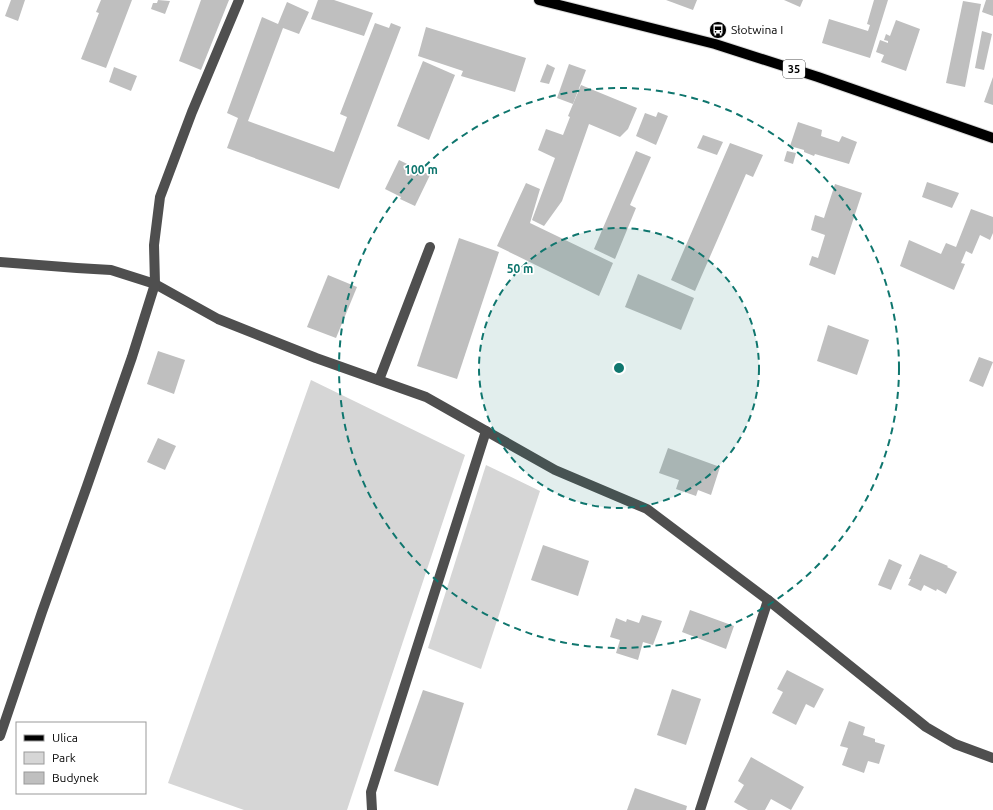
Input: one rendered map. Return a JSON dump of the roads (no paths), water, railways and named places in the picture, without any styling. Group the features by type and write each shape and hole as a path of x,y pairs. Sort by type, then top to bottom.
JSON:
{"main road":[{"name":"35","path":"540,0 715,44 818,77 993,138"}],"street":[{"path":"0,736 124,379 155,284 154,245 160,197 192,112 239,0"},
{"path":"379,380 430,247"},
{"path":"0,262 111,270 155,284 218,319 316,358 426,397 555,470 647,509 768,600 926,728 955,744 993,758"},
{"path":"372,810 371,792 486,431"},
{"path":"700,810 768,600"}],"place":[{"name":"Słotwina I","path":"718,30"}]}
